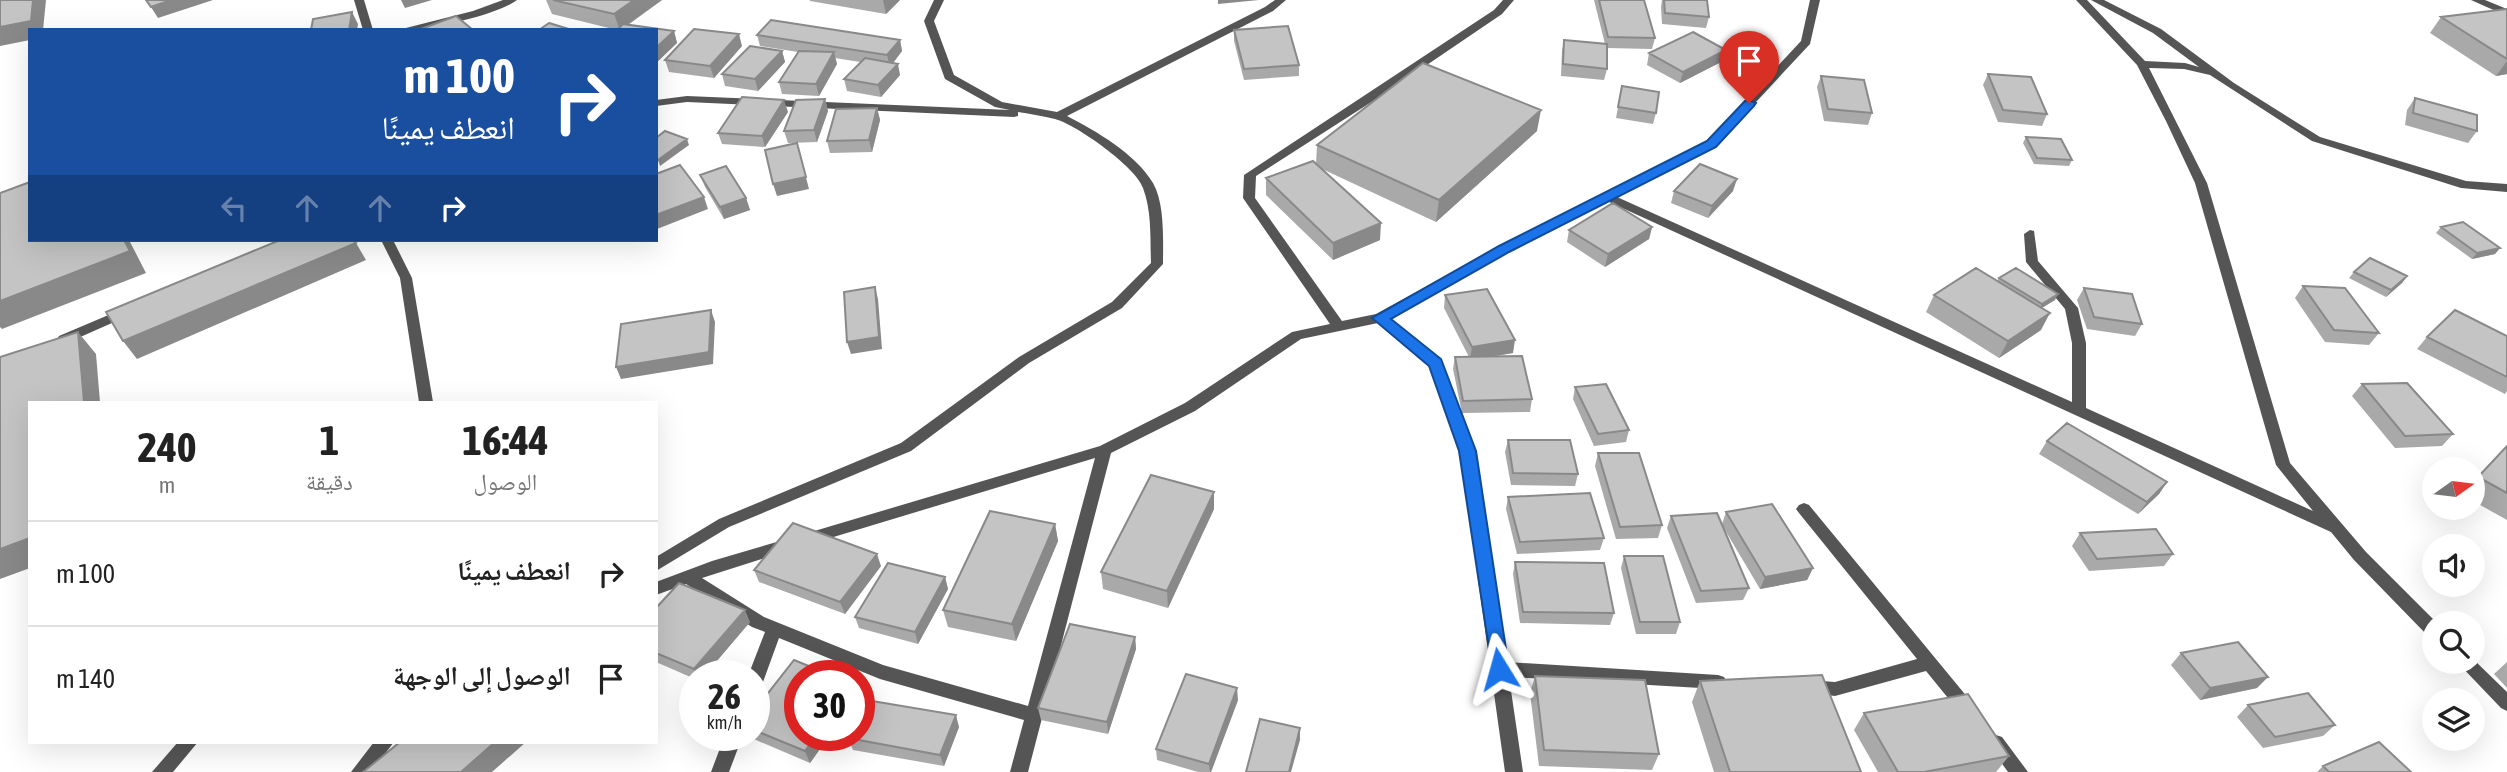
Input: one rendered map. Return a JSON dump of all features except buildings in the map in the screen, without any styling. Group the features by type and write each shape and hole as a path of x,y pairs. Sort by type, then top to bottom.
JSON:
{"street":[{"path":"359,0 367,28"},
{"path":"411,28 475,13 513,0"},
{"path":"658,564 724,523 906,447 1024,360 1117,306 1157,264 1156,215 1148,184 1096,135 1058,116 999,105 948,77 929,21 939,0"},
{"path":"658,103 687,99 1058,116 1269,9 1281,0"},
{"path":"1339,327 1250,198 1250,175 1383,90 1498,12 1509,0"},
{"path":"658,588 1105,450 1190,407 1297,335 1380,318 1504,249 1712,144 1806,43 1815,0"},
{"path":"2081,0 2142,64 2201,183 2244,341 2283,465 2360,556 2422,619"},
{"path":"2096,0 2157,31 2215,75 2316,139 2465,185 2507,188"},
{"path":"2476,0 2507,13"},
{"path":"2142,64 2185,66 2215,75"},
{"path":"1608,197 2336,528"},
{"path":"2030,234 2032,262 2071,308 2079,343 2079,411"},
{"path":"388,242 406,278 426,401"},
{"path":"51,345 139,305"},
{"path":"1380,318 1436,363 1467,451 1514,772"},
{"path":"1019,772 1105,450"},
{"path":"1804,509 2019,772"},
{"path":"688,577 758,622 880,673 1035,716"},
{"path":"762,660 774,629"},
{"path":"1795,687 1835,689 1930,663"},
{"path":"1499,669 1741,683"},
{"path":"2477,674 2507,703"},
{"path":"161,772 187,744"},
{"path":"360,772 383,744"},
{"path":"720,772 728,751"}],"route":[{"path":"1499,669 1467,451 1436,363 1380,318 1504,249 1712,144 1749,103"}]}
